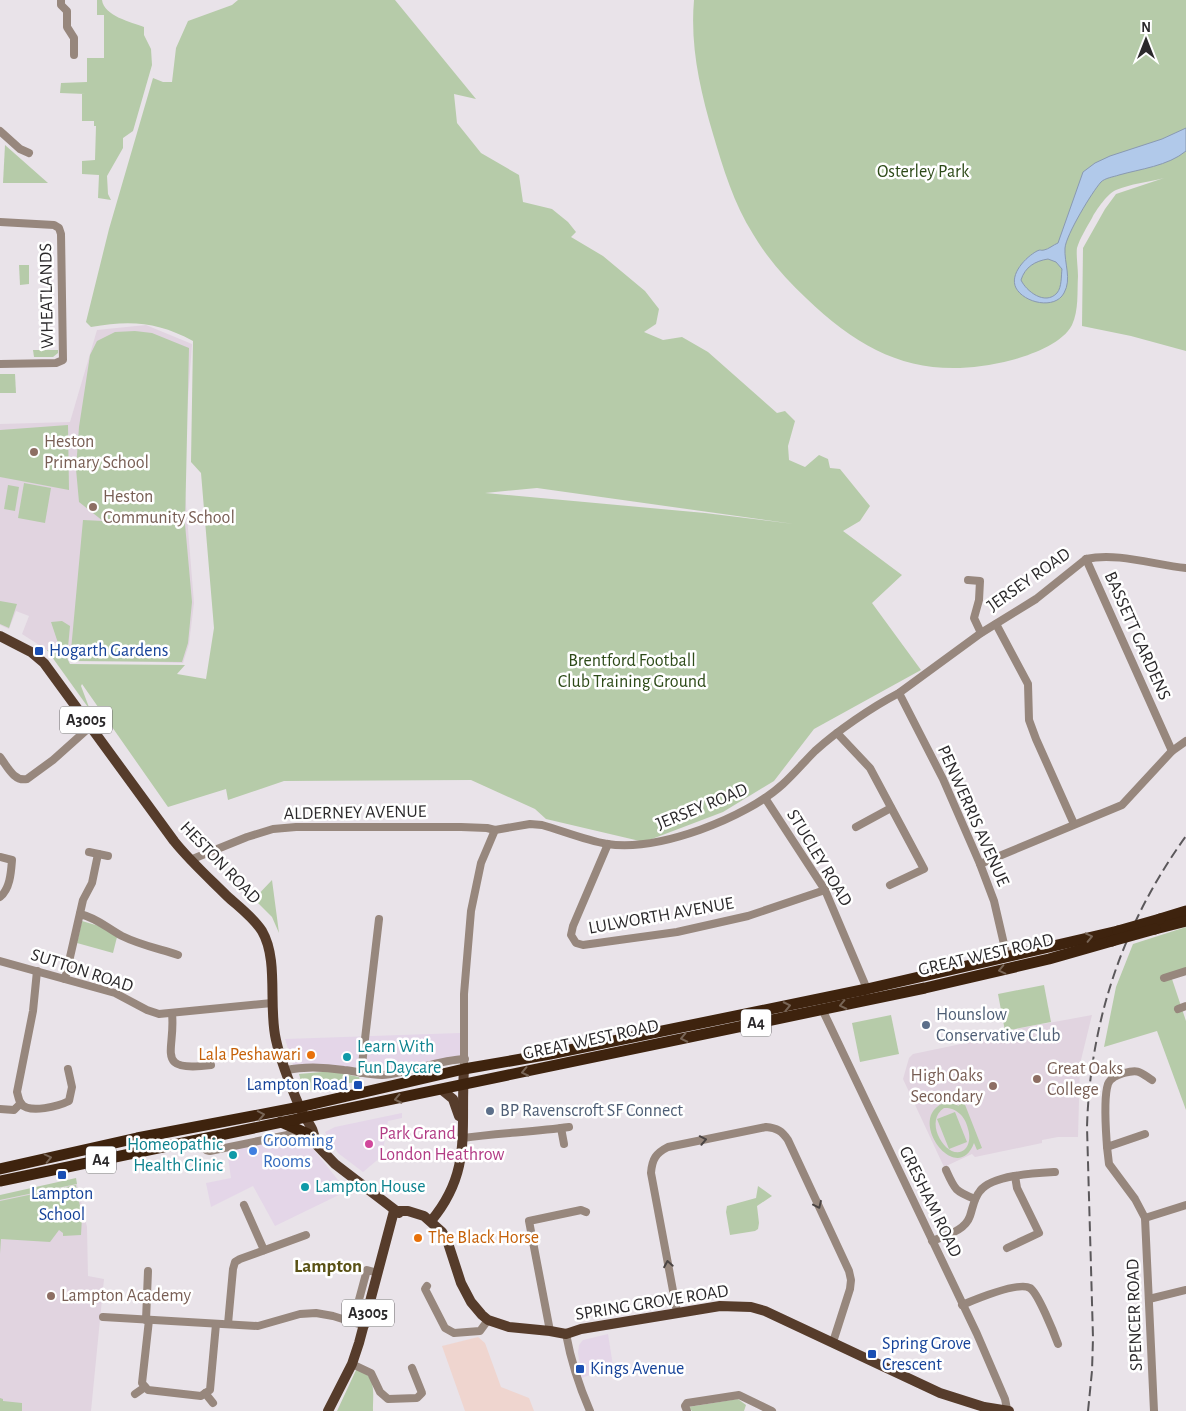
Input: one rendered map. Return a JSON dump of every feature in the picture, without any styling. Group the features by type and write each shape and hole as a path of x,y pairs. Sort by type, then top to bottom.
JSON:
{"highway":[{"name":"GREAT WEST ROAD","path":"0,1169 128,1140 442,1090 463,1084 925,988 1049,959 1115,936 1158,924 1186,911"},
{"name":"GREAT WEST ROAD","path":"1158,924 1186,921"},
{"name":"GREAT WEST ROAD","path":"0,1181 204,1143 281,1122 302,1112 397,1081 464,1064 550,1054 867,989 1007,957 1115,936"},
{"path":"397,1081 421,1085 456,1080 463,1084"},
{"path":"281,1122 309,1136"}],"main road":[{"name":"HESTON ROAD","path":"0,636 25,648 41,659 158,820 190,860 248,914 264,934 271,959 272,1004 276,1042 302,1112"},
{"path":"431,1221 441,1209 456,1180 462,1156 464,1064"},
{"path":"442,1090 453,1099 462,1122"},
{"name":"A3005","path":"302,1112 309,1136 336,1164 394,1210 413,1220 431,1221"},
{"name":"A3005","path":"328,1411 352,1364 365,1326 394,1210"},
{"name":"SPRING GROVE ROAD","path":"431,1221 442,1232 448,1243 461,1283 471,1302 488,1320 509,1327 566,1334 581,1329 677,1312 720,1306 751,1307 765,1311 940,1393 984,1409 1008,1410"}],"street":[{"path":"61,0 61,4 67,11 67,27 74,38 74,55"},
{"path":"0,131 20,149 29,153"},
{"name":"WHEATLANDS","path":"0,222 54,225 59,228 61,234 62,360 56,363 0,364"},
{"name":"JERSEY ROAD","path":"495,830 530,824 542,825 608,844 641,845 678,837 734,815 765,798 837,733 899,693 981,633 1036,599 1086,559 1096,557 1135,560 1186,568"},
{"name":"BASSETT GARDENS","path":"1086,559 1172,751"},
{"path":"968,580 981,578 979,600 974,618 981,633"},
{"path":"996,624 1028,684 1029,720 1074,824"},
{"name":"PENWERRIS AVENUE","path":"899,693 943,779 980,864 994,900 1007,957"},
{"path":"0,757 16,778 26,779 53,760 90,726"},
{"path":"837,733 870,768 924,869 890,886"},
{"path":"980,864 1122,804 1172,751 1186,741"},
{"name":"STUCLEY ROAD","path":"765,798 825,890 867,989"},
{"path":"856,827 891,808"},
{"name":"ALDERNEY AVENUE","path":"190,860 239,840 273,829 296,827 461,827 495,830"},
{"path":"464,1064 464,994 472,900 481,863 495,830"},
{"name":"LULWORTH AVENUE","path":"608,844 573,926 571,935 576,943 583,945 677,932 748,916 825,890"},
{"path":"89,852 108,856"},
{"path":"64,979 83,900 92,883 98,854"},
{"path":"0,857 12,860 8,885 5,894 0,897"},
{"path":"80,914 102,922 110,929 131,940 178,955"},
{"path":"361,1073 379,919"},
{"name":"SUTTON ROAD","path":"0,961 115,993 155,1014 272,1004"},
{"path":"1164,978 1186,970"},
{"path":"37,971 33,1011 17,1092 21,1104 38,1109 69,1101 72,1087 68,1068"},
{"path":"1178,1009 1186,1006"},
{"name":"GRESHAM ROAD","path":"822,1009 977,1334 1008,1410"},
{"path":"172,1014 171,1057 183,1067 211,1065"},
{"path":"286,1070 295,1068 324,1068 379,1075 397,1081"},
{"name":"SPENCER ROAD","path":"1152,1080 1140,1071 1135,1070 1117,1075 1108,1084 1106,1102 1107,1147 1110,1164 1135,1199 1145,1218 1154,1411"},
{"path":"0,1108 14,1110 21,1104"},
{"path":"677,1312 651,1173 652,1162 656,1155 668,1147 766,1127 772,1128 783,1133 788,1140 849,1272 851,1280 850,1289 833,1342"},
{"path":"463,1138 498,1133 521,1133 565,1128 564,1144"},
{"path":"1107,1147 1145,1134"},
{"name":"GREAT WEST ROAD","path":"204,1143 206,1150 210,1151 309,1136"},
{"path":"462,1156 493,1153"},
{"path":"946,1170 958,1192 975,1199"},
{"path":"932,1241 963,1227 970,1216 975,1199 981,1189 988,1184 1015,1176 1054,1172"},
{"path":"1007,1248 1039,1233 1018,1188 1015,1176"},
{"path":"244,1205 264,1250"},
{"path":"1145,1218 1186,1205"},
{"path":"550,1331 529,1221 581,1210 586,1212"},
{"path":"228,1324 235,1262 240,1258 306,1235"},
{"path":"353,1322 367,1270 378,1273"},
{"path":"148,1272 148,1320 142,1383 148,1390 200,1396 210,1390 216,1324"},
{"path":"427,1286 425,1289 445,1328 454,1333 480,1331 488,1320"},
{"path":"962,1305 986,1294 1022,1286 1030,1288 1037,1296 1058,1344"},
{"path":"1149,1299 1186,1290"},
{"path":"103,1317 258,1326 300,1314 316,1313 365,1326"},
{"path":"566,1334 571,1358 590,1411"},
{"path":"352,1364 372,1373 380,1392 388,1399 417,1398 422,1394 412,1368"},
{"path":"135,1394 145,1386"},
{"path":"205,1393 213,1404"},
{"path":"687,1411 684,1406 687,1403 739,1395 772,1411"},
{"path":"749,1411 753,1402"}],"shaded area":[{"name":"Heston Community School","path":"146,325 192,344 183,467 194,603 189,644 183,663 61,659 22,634 29,616 16,611 9,629 0,625 0,424 70,422 97,330"},
{"name":"High Oaks Secondary","path":"1092,1015 1080,1064 1078,1137 1058,1137 1042,1140 1042,1143 975,1157 972,1154 944,1167 903,1079 909,1058 913,1054 985,1039 1005,1031"},
{"path":"460,1033 461,1056 394,1070 293,1065 285,1039"},
{"path":"402,1113 402,1118 388,1121 382,1156 363,1172 338,1153 325,1132 335,1127"},
{"path":"299,1136 306,1140 346,1190 345,1192 275,1226 253,1186 211,1207 206,1183 231,1178 227,1151"},
{"name":"Lampton Academy","path":"77,1184 87,1227 88,1276 104,1279 91,1411 0,1411 0,1200"},
{"path":"608,1334 613,1366 582,1378 578,1353 579,1345 583,1340"},
{"path":"478,1337 485,1343 501,1387 529,1398 534,1411 465,1411 442,1346"}],"green space":[{"path":"97,0 102,0 104,6 113,14 144,27 144,35 151,49 152,65 133,131 123,138 123,148 107,176 108,194 111,200 98,198 99,175 82,174 82,161 95,160 96,126 94,126 94,121 82,121 82,94 85,94 60,93 61,83 87,82 87,58 104,58 104,15 97,15"},
{"name":"Brentford Football Club Training Ground","path":"238,0 395,0 476,99 454,94 457,123 481,153 519,175 523,202 552,209 568,222 576,232 571,237 603,256 645,291 659,309 656,324 644,332 663,340 682,337 708,352 777,413 785,411 795,421 788,446 789,460 805,467 819,455 828,459 830,468 840,469 870,506 860,521 843,531 902,575 872,603 921,670 814,729 774,781 723,812 644,842 546,819 535,809 471,780 284,781 228,800 226,789 168,807 82,684 81,686 90,710 47,650 55,650 59,646 51,622 62,621 70,626 67,658 70,664 185,665 177,674 206,679 214,628 201,473 191,462 193,341 156,326 132,323 91,327 86,322 109,229 153,78 163,82 172,82 176,48 188,21 232,5","holes":["537,488 794,524 705,513 485,493"]},
{"name":"Osterley Park","path":"694,0 1186,0 1186,351 1131,336 1082,326 1083,248 1105,209 1116,194 1164,178 1116,190 1099,206 1077,248 1078,295 1074,319 1068,331 1054,343 1012,360 981,366 952,368 925,366 900,360 876,350 852,336 829,319 784,276 758,243 740,210 721,160 700,84 693,34"},
{"path":"5,145 48,183 3,183"},
{"path":"19,265 29,265 29,284 20,285"},
{"name":"Heston Community School","path":"135,331 152,333 189,348 185,524 192,602 188,643 182,662 70,661 83,520 103,521 79,502 76,469 79,427 90,355 97,341 115,332"},
{"path":"33,350 58,350 58,353 53,357 34,357"},
{"path":"0,374 15,374 16,393 0,393"},
{"name":"Heston Primary School","path":"68,425 69,490 0,477 0,430"},
{"path":"24,483 51,488 45,523 18,518"},
{"path":"8,485 19,487 15,511 4,509"},
{"path":"0,601 17,604 9,628 0,624"},
{"path":"272,880 279,933 272,917 254,899"},
{"path":"82,921 99,926 117,937 113,953 77,943"},
{"path":"1186,927 1186,974 1172,979 1186,1021 1186,1110 1157,1031 1104,1047 1116,987 1133,944"},
{"path":"1044,985 1051,1022 1005,1031 998,994"},
{"path":"891,1015 899,1054 860,1062 852,1023"},
{"path":"336,1072 359,1077 360,1081 304,1092 299,1074"},
{"path":"962,1097 982,1148 977,1150 974,1143 967,1154 958,1158 949,1155 940,1148 930,1127 931,1116 937,1107 948,1103 959,1106 957,1099","holes":["944,1108 957,1111 963,1117 969,1131 968,1144 960,1152 946,1147 937,1132 936,1123 938,1115"]},
{"path":"955,1112 967,1142 949,1149 937,1119"},
{"path":"76,1178 77,1184 0,1200 0,1195"},
{"path":"76,1185 82,1217 81,1235 63,1236 63,1233 59,1230 50,1242 1,1239 0,1254 0,1201"},
{"path":"758,1186 772,1196 757,1206 758,1229 730,1235 726,1212 727,1206 756,1198"},
{"path":"357,1368 363,1371 371,1380 373,1411 337,1411"},
{"path":"0,1398 3,1401 22,1403 22,1411 0,1411"},
{"path":"738,1399 746,1405 744,1411 692,1411 688,1407"}],"water":[{"path":"1186,128 1186,151 1162,164 1105,180 1101,182 1092,195 1074,224 1066,242 1067,282 1064,293 1060,298 1054,302 1047,303 1032,301 1020,293 1014,283 1020,266 1038,250 1048,249 1058,243 1083,172 1095,163 1110,156 1162,139","holes":["1048,259 1056,262 1062,269 1061,281 1059,291 1052,297 1042,298 1036,296 1023,284 1021,280 1023,275 1031,265"]}],"railway":[{"path":"1088,1411 1093,1338 1087,1127 1095,1048 1114,974 1128,938 1164,869 1186,836"}],"place":[{"name":"Heston Primary School","path":"34,452"},
{"name":"Heston Community School","path":"93,507"},
{"name":"Hogarth Gardens","path":"39,651"},
{"name":"Hounslow Conservative Club","path":"926,1025"},
{"name":"Lala Peshawari","path":"311,1055"},
{"name":"Learn With Fun Daycare","path":"347,1057"},
{"name":"Great Oaks College","path":"1037,1079"},
{"name":"Lampton Road","path":"358,1085"},
{"name":"High Oaks Secondary","path":"993,1086"},
{"name":"BP Ravenscroft SF Connect","path":"490,1111"},
{"name":"Park Grand London Heathrow","path":"369,1144"},
{"name":"Grooming Rooms","path":"253,1151"},
{"name":"Homeopathic Health Clinic","path":"233,1155"},
{"name":"Lampton School","path":"62,1175"},
{"name":"Lampton House","path":"305,1187"},
{"name":"The Black Horse","path":"418,1238"},
{"name":"Lampton Academy","path":"51,1296"},
{"name":"Spring Grove Crescent","path":"872,1354"},
{"name":"Kings Avenue","path":"580,1369"}],"district":[{"name":"Lampton","path":"328,1266"}]}
